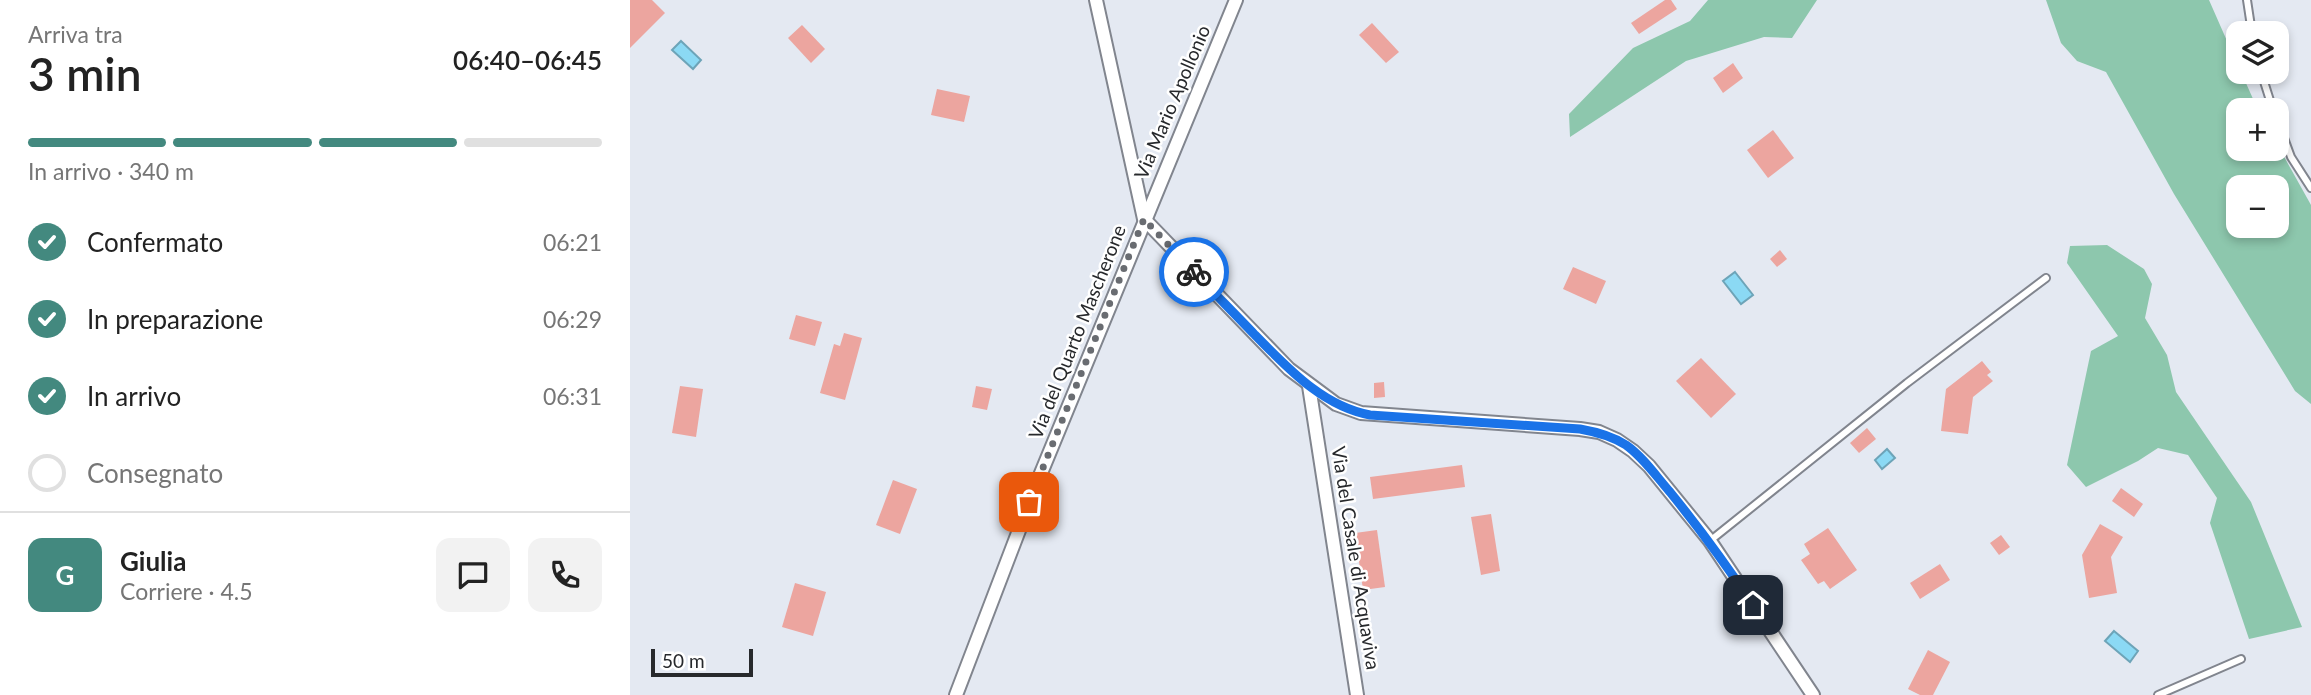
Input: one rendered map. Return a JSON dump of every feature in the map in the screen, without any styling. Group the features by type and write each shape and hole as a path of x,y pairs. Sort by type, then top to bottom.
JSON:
{"street":[{"path":"1096,0 1144,219 1289,369 1336,404 1370,415 1580,429 1609,436 1626,445 1649,466 1710,541 1813,695"},
{"name":"Via Mario Apollonio","path":"1144,219 1236,0"},
{"name":"Via del Quarto Mascherone","path":"956,695 1038,478 1144,219"},
{"name":"Via del Casale di Acquaviva","path":"1309,386 1357,695"}],"lane":[{"path":"2247,0 2250,21"},
{"path":"2289,152 2311,188"},
{"path":"1710,541 1907,383 2046,278"},
{"path":"2158,695 2241,659"}],"green space":[{"path":"1708,0 1817,0 1792,38 1764,37 1686,61 1570,137 1569,114 1633,48 1690,21"},
{"path":"2046,0 2209,0 2226,39 2226,84 2246,84 2253,98 2226,98 2226,161 2286,161 2311,205 2311,404 2295,391 2174,194 2106,72 2077,61 2061,43"},
{"path":"2107,245 2144,269 2152,284 2145,318 2167,355 2176,392 2251,502 2302,627 2249,639 2210,523 2217,498 2188,455 2158,448 2086,487 2067,465 2091,351 2118,336 2067,263 2070,246"}],"water":[{"path":"681,41 701,60 693,69 672,50"},
{"path":"1735,272 1753,295 1741,304 1723,281"},
{"path":"1887,449 1895,458 1882,469 1875,460"},
{"path":"2114,631 2138,651 2130,662 2105,641"}],"building":[{"path":"630,0 652,0 665,13 630,48"},
{"path":"1665,0 1671,0 1677,9 1639,34 1631,23"},
{"path":"1372,23 1399,52 1386,63 1359,35"},
{"path":"802,25 825,49 811,63 788,38"},
{"path":"1733,63 1743,78 1723,93 1713,78"},
{"path":"937,89 970,96 964,122 931,115"},
{"path":"1773,130 1794,158 1768,178 1747,150"},
{"path":"1780,250 1787,259 1777,267 1770,259"},
{"path":"1573,267 1606,281 1596,304 1563,289"},
{"path":"796,315 822,322 815,346 789,339"},
{"path":"844,333 862,338 845,400 820,393 834,344 840,346"},
{"path":"1701,358 1736,394 1711,418 1676,381"},
{"path":"1982,361 1991,372 1987,375 1993,381 1973,397 1968,434 1941,431 1946,389"},
{"path":"1384,382 1385,397 1374,398 1374,383"},
{"path":"680,386 703,389 696,437 672,433"},
{"path":"976,386 992,389 987,410 972,407"},
{"path":"1867,428 1876,439 1859,453 1850,443"},
{"path":"1462,465 1465,487 1373,499 1370,477"},
{"path":"893,480 917,489 900,534 876,525"},
{"path":"2121,488 2143,504 2134,517 2112,501"},
{"path":"1491,514 1500,571 1481,575 1471,517"},
{"path":"2100,524 2123,537 2111,557 2117,593 2089,598 2082,555"},
{"path":"1828,528 1857,570 1830,589 1824,581 1818,584 1801,560 1810,554 1804,544"},
{"path":"1377,530 1385,587 1363,590 1355,533"},
{"path":"2001,535 2010,547 1999,555 1990,543"},
{"path":"1940,564 1950,580 1920,599 1910,583"},
{"path":"795,583 826,592 813,636 782,627"},
{"path":"1928,650 1950,662 1933,695 1920,695 1908,689"}],"way so far":[{"path":"1029,502 1144,219 1194,272"}],"route":[{"path":"1194,272 1289,369 1309,386 1345,408 1370,415 1580,429 1599,432 1617,440 1649,466 1710,541 1753,605"}]}
